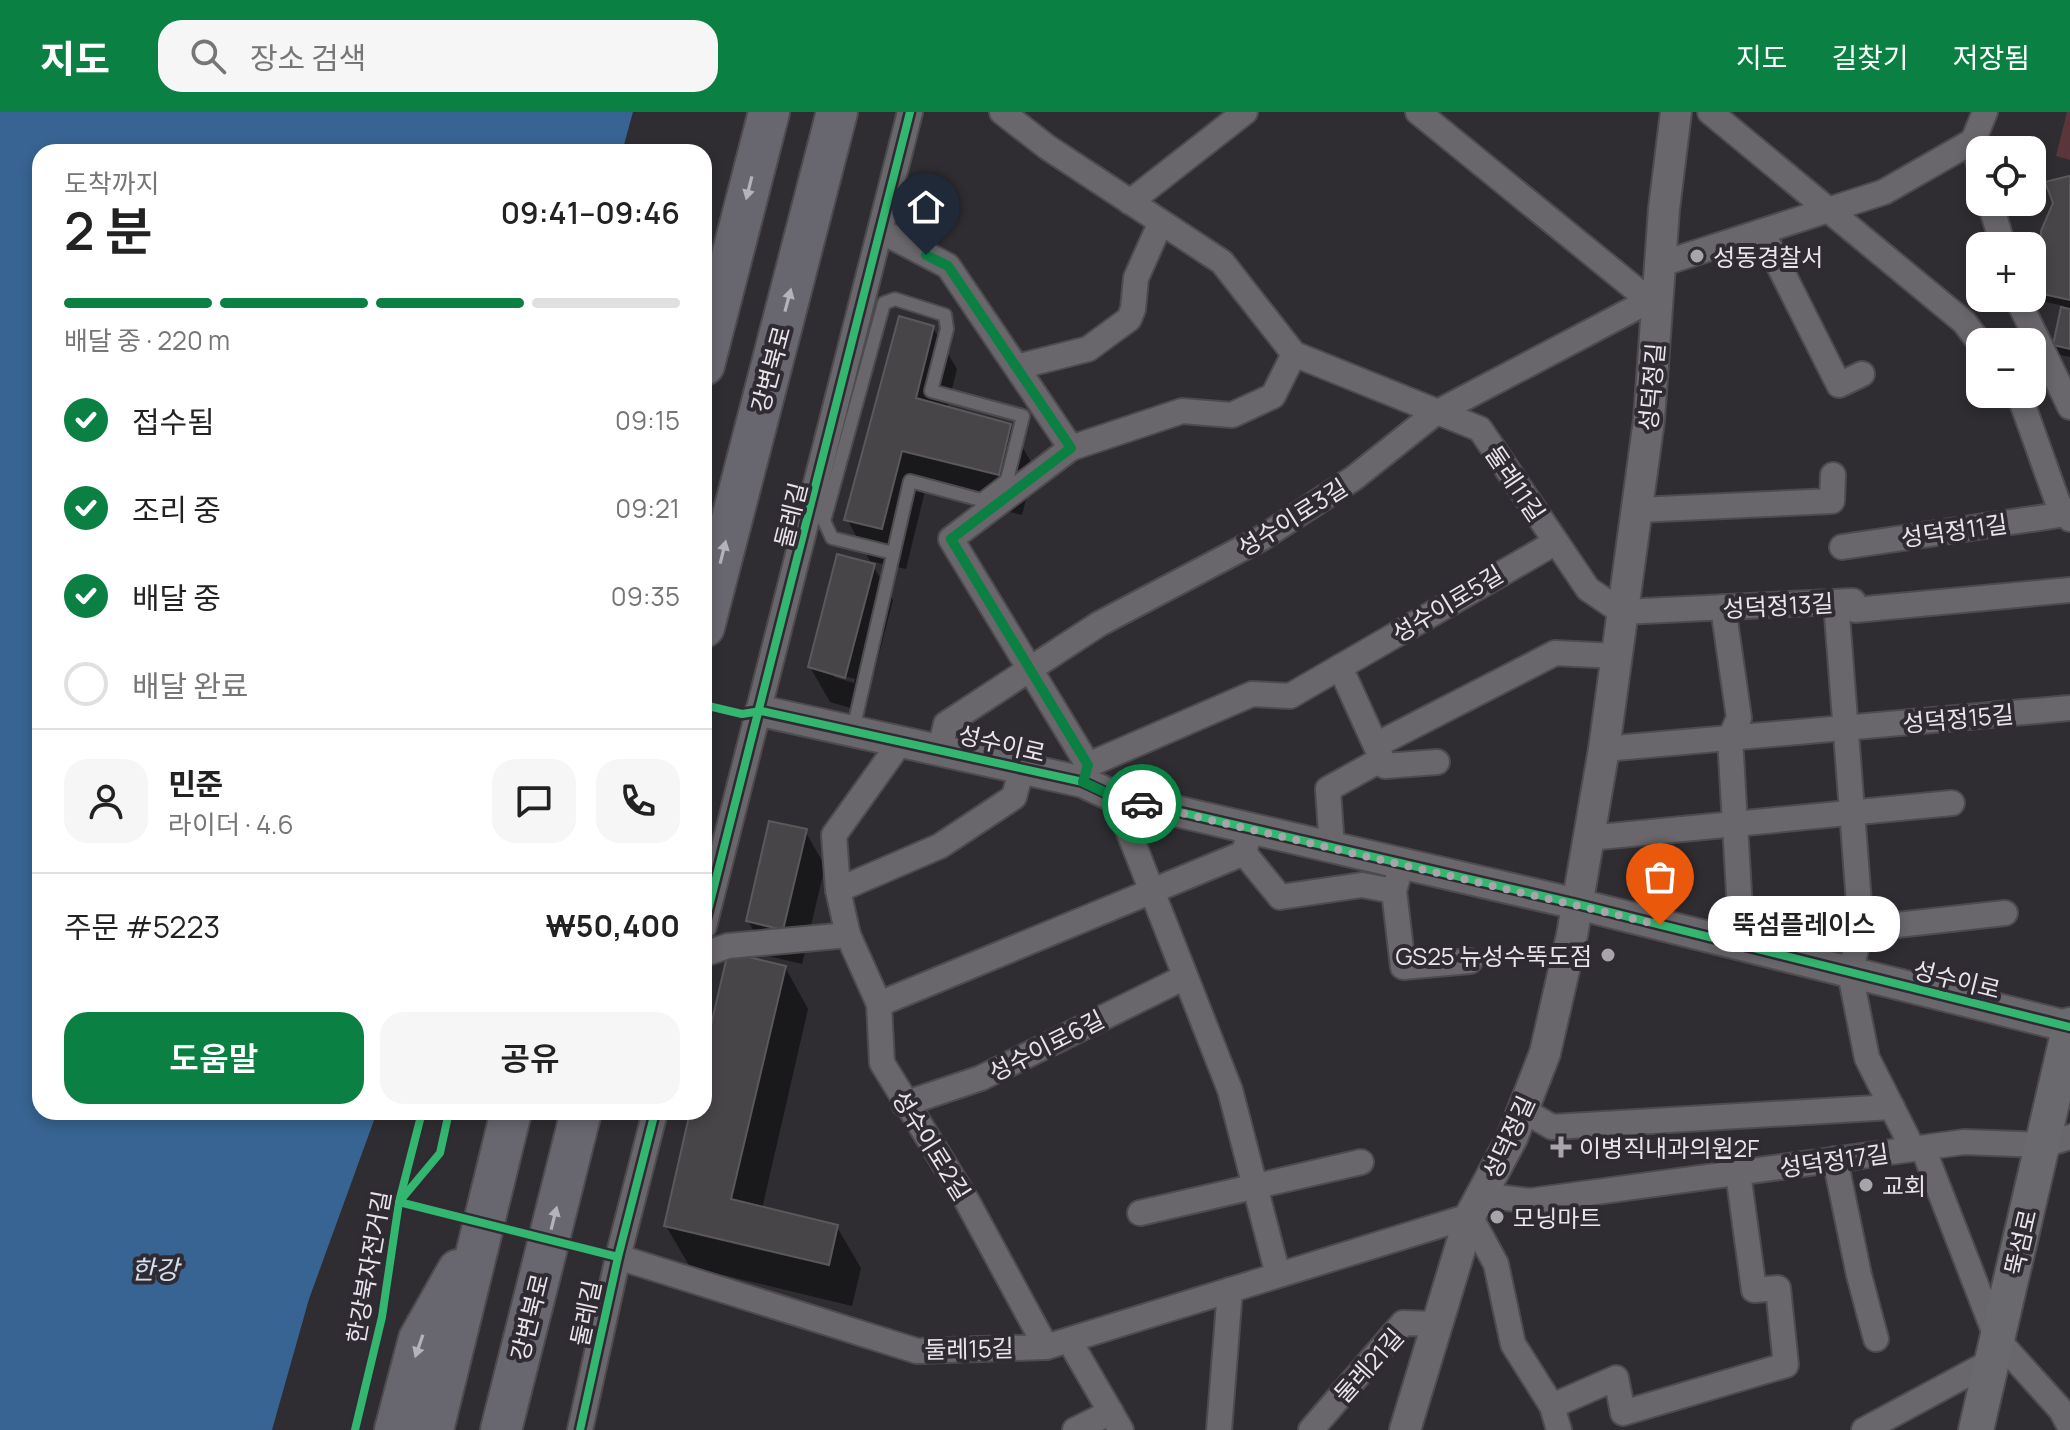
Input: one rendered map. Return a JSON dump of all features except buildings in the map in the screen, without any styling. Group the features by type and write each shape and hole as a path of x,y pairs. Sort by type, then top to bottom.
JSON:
{"highway":[{"path":"712,334 769,112"},
{"name":"강변북로","path":"712,596 837,112"},
{"path":"433,1430 509,1120"},
{"name":"강변북로","path":"501,1430 579,1120"},
{"path":"395,1430 419,1339 482,1228"},
{"path":"508,1430 511,1388"}],"main road":[{"name":"뚝섬로","path":"1976,1430 1995,1350 2057,1141 2070,1027"}],"street":[{"name":"둘레길","path":"712,896 910,112"},
{"name":"둘레11길","path":"1002,112 1047,147 1222,262 1294,354 1434,414 1480,429 1588,589 1622,612"},
{"path":"1130,202 1245,112"},
{"path":"1418,112 1654,299"},
{"name":"성덕정길","path":"1405,1430 1476,1205 1523,1110 1545,1053 1577,904 1604,749 1649,420 1654,299 1661,264 1676,112"},
{"path":"1710,112 1969,328"},
{"path":"1975,136 1985,112"},
{"path":"1661,264 1884,192 1966,145"},
{"path":"1017,367 1088,349 1129,319 1136,278 1160,224"},
{"path":"881,231 948,266 1071,448"},
{"path":"1762,232 1839,385 1862,374"},
{"name":"성수이로3길","path":"940,749 946,724 1099,624 1262,538 1354,478 1434,414 1654,299"},
{"path":"2024,312 2070,407"},
{"path":"1085,774 1029,669 951,539 1071,448 1182,411 1232,415 1273,396 1294,354"},
{"name":"성덕정11길","path":"1842,547 2068,516 2058,503 2024,408"},
{"path":"1637,510 1832,501 1833,475"},
{"name":"성수이로5길","path":"1085,774 1252,694 1290,696 1556,542"},
{"name":"성덕정13길","path":"1622,612 1853,601 1855,610 2070,590"},
{"path":"1836,602 1861,929 1850,973 1867,1058 1892,1107 1918,1148 1995,1350 2061,1410 2070,1427"},
{"path":"1723,607 1739,718 1730,738 1742,945"},
{"path":"1332,848 1328,789 1379,752 1555,653 1616,656"},
{"path":"1340,667 1385,766 1437,762"},
{"name":"성덕정15길","path":"1604,749 2070,708"},
{"name":"성수이로","path":"761,711 1022,768 1085,774 1115,797 1247,841 1332,848 1398,877 1577,904 2070,1027"},
{"name":"성수이로2길","path":"902,740 834,835 838,890 848,935 879,1004 882,1063 904,1104 1057,1344 1116,1421"},
{"name":"성수이로","path":"838,890 940,846 1014,797 1022,768"},
{"path":"1115,797 1230,1090 1278,1275"},
{"path":"1589,838 1952,803"},
{"path":"879,1004 1150,892 1247,841 1280,897 1398,877 1403,967 1470,961"},
{"name":"성수이로","path":"1861,929 2005,913"},
{"path":"712,951 728,946 848,935"},
{"name":"성수이로6길","path":"904,1104 981,1078 1185,977"},
{"path":"1523,1110 1552,1127 1892,1107"},
{"name":"둘레길","path":"580,1430 618,1257 653,1120"},
{"name":"성덕정17길","path":"1476,1205 1530,1201 1964,1142 2057,1141"},
{"path":"1835,1159 1876,1339"},
{"path":"1140,1213 1361,1162"},
{"path":"1552,1406 1616,1378 1623,1413 1786,1365 1778,1288 1754,1290 1738,1173"},
{"path":"1476,1205 1496,1264 1513,1344 1552,1406 1559,1430"},
{"name":"둘레15길","path":"618,1257 917,1351 1057,1344 1278,1275 1476,1205"},
{"path":"1219,1430 1230,1290"},
{"name":"둘레21길","path":"1311,1430 1403,1323 1436,1324"},
{"path":"1864,1430 1995,1350"},
{"path":"1075,1430 1116,1421"}],"lane":[{"path":"853,730 910,481 981,500 1007,480 1023,416 931,391 947,329 945,315 895,299 884,303 824,521 832,538 893,553"}],"shaded area":[{"path":"2067,112 2070,112 2070,160 2056,156"}],"water":[{"name":"한강","path":"0,112 633,112 624,144 32,144 32,1120 374,1120 309,1299 272,1430 0,1430"}],"cycle path":[{"path":"712,894 910,112"},
{"path":"712,707 742,714 761,711 1083,782 1115,797 1577,904 2070,1027"},
{"name":"한강북자전거길","path":"355,1430 382,1317 399,1202 420,1120"},
{"name":"한강북자전거길","path":"447,1120 440,1153 399,1202 618,1257"},
{"path":"580,1430 618,1257 653,1120"}],"way so far":[{"path":"1142,804 1660,925"}],"place":[{"name":"성동경찰서","path":"1697,256"},
{"name":"뚝섬플레이스","path":"1660,925"},
{"name":"GS25 뉴성수뚝도점","path":"1608,955"},
{"name":"이병직내과의원2F","path":"1561,1147"},
{"name":"교회","path":"1866,1185"},
{"name":"모닝마트","path":"1497,1217"}],"route":[{"path":"926,255 948,266 1071,448 951,539 1088,765 1083,782 1115,797 1142,804"}]}
